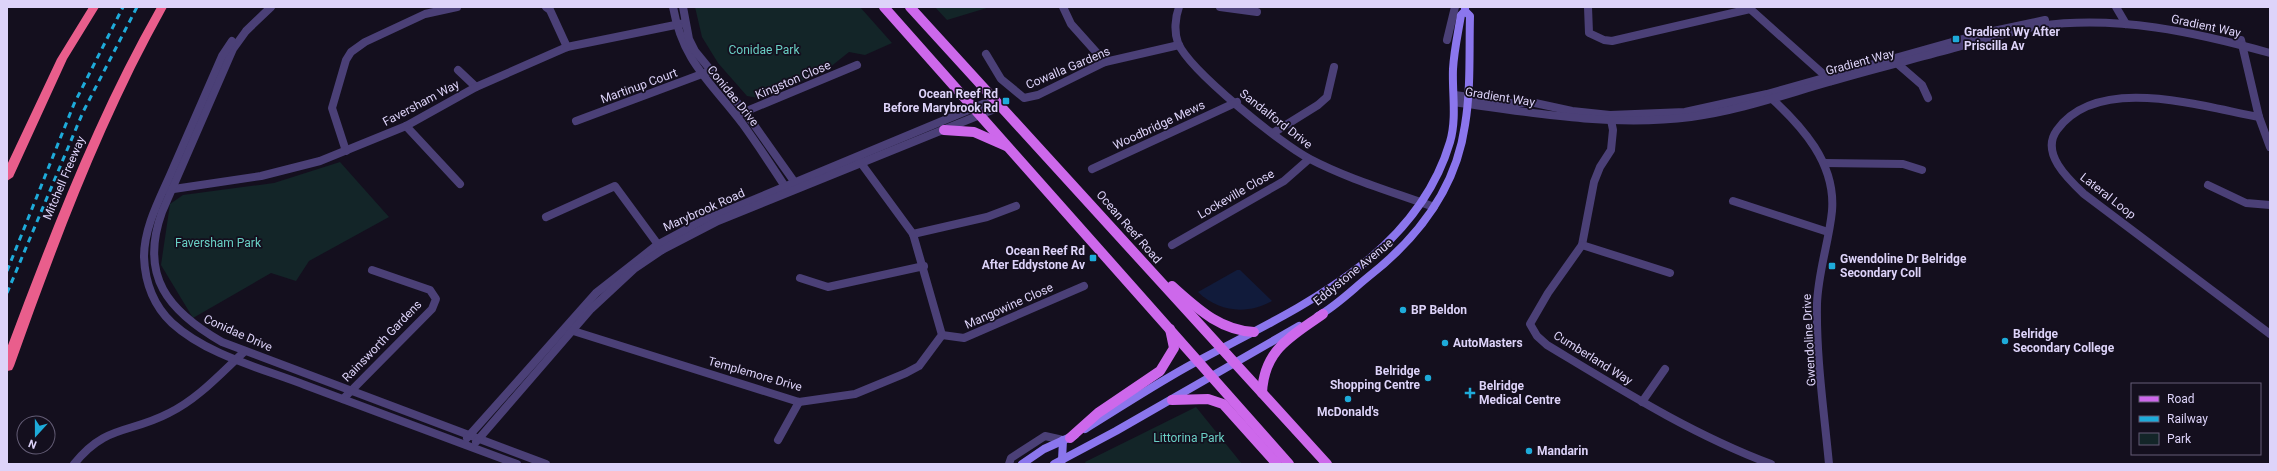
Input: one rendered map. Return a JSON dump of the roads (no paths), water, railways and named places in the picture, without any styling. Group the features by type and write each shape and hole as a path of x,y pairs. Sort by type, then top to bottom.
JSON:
{"highway":[{"path":"7,177 62,59 94,7"},
{"name":"Mitchell Freeway","path":"7,366 64,211 129,64 162,7"}],"main road":[{"path":"884,7 1169,325 1289,464"},
{"name":"Ocean Reef Road","path":"910,7 1070,180 1138,258 1327,464"},
{"name":"Eddystone Avenue","path":"1022,464 1044,449 1066,439 1199,360 1312,300 1387,244 1423,203 1435,183 1450,142 1455,98 1453,75 1455,54 1461,15 1465,9 1470,16 1467,100 1458,158 1434,208 1419,231 1383,266 1323,314 1234,362 1172,400 1058,462"},
{"path":"944,130 974,132 1012,149"},
{"path":"1138,258 1203,312 1230,329 1244,332 1254,332"},
{"path":"1312,300 1331,293 1345,295"},
{"path":"1262,392 1261,380 1264,368 1274,350 1323,314"},
{"path":"1058,462 1066,439 1098,413 1160,371 1174,348 1169,325"},
{"path":"1172,400 1208,398 1223,404 1277,464"}],"street":[{"name":"Conidae Drive","path":"264,7 248,21 222,56 146,241 146,271 149,289 158,306 174,325 198,342 236,359 517,464"},
{"name":"Conidae Drive","path":"271,7 246,31 233,49 168,190 156,230 153,264 158,282 172,306 190,324 222,342 546,464"},
{"path":"346,151 332,108 346,60 351,52 365,42 426,14 457,7"},
{"path":"546,7 550,10 567,47"},
{"name":"Conidae Drive","path":"673,7 675,24 680,42 700,75 737,115 788,191"},
{"name":"Conidae Drive","path":"683,7 685,23 695,51 745,112 798,186"},
{"path":"1063,7 1071,24 1104,62"},
{"path":"1179,7 1176,26 1179,44"},
{"path":"1220,7 1257,12"},
{"path":"1447,40 1455,7"},
{"path":"1588,7 1589,33 1604,40 1612,41 1749,8 1829,79"},
{"path":"2116,7 2125,22"},
{"name":"Gradient Way","path":"1455,98 1534,114 1657,120 1692,117 1770,97 1894,61 2036,27 2074,23 2125,22 2241,42 2270,49"},
{"name":"Faversham Way","path":"168,190 261,176 320,161 406,126 476,87 567,47 685,23"},
{"path":"2241,42 2258,117 2270,147"},
{"name":"Gradient Way","path":"2241,42 2270,53"},
{"name":"Cowalla Gardens","path":"986,54 990,65 1014,92 1024,98 1038,95 1104,62 1179,44"},
{"name":"Sandalford Drive","path":"1179,44 1205,74 1273,133 1309,158 1434,208"},
{"path":"1894,61 1922,85 1928,98"},
{"name":"Kingston Close","path":"737,115 857,65"},
{"path":"1273,133 1318,105 1327,97 1334,66"},
{"path":"458,70 476,87"},
{"name":"Martinup Court","path":"576,122 710,71"},
{"name":"Gwendoline Drive","path":"1770,97 1803,129 1824,163 1832,189 1833,201 1820,269 1817,303 1829,464"},
{"name":"Lateral Loop","path":"2258,117 2167,99 2146,97 2105,102 2084,108 2068,118 2058,128 2053,138 2054,157 2062,173 2084,194 2270,334"},
{"name":"Gradient Way","path":"1467,100 1535,103 1611,118"},
{"name":"Woodbridge Mews","path":"1092,170 1237,102"},
{"name":"Marybrook Road","path":"463,443 563,327 596,293 660,248 798,186 998,103"},
{"name":"Marybrook Road","path":"860,161 944,130 978,111"},
{"name":"Cumberland Way","path":"1611,118 1611,150 1600,167 1594,182 1582,245 1548,293 1530,324 1537,336 1547,344 1698,435 1771,464"},
{"path":"406,126 460,184"},
{"name":"Lockeville Close","path":"1172,245 1284,181 1309,158"},
{"path":"860,161 913,234 924,266 942,335"},
{"path":"1824,163 1903,164 1922,170"},
{"path":"2208,185 2236,201 2259,207 2270,205"},
{"path":"546,217 615,186 660,248"},
{"path":"1733,201 1828,232"},
{"path":"913,234 987,217 1016,206"},
{"path":"1582,245 1670,273"},
{"name":"Marybrook Road","path":"472,447 572,331 608,292 660,248"},
{"path":"800,278 828,287 924,266"},
{"name":"Rainsworth Gardens","path":"343,399 432,309 436,299 430,290 372,270"},
{"name":"Mangowine Close","path":"942,335 964,338 1084,286"},
{"name":"Templemore Drive","path":"563,327 799,402 855,394 906,373 919,366 942,335"},
{"path":"74,464 85,448 99,438 119,428 142,425 184,404 245,350"},
{"path":"1642,402 1665,369"},
{"path":"778,440 799,402"},
{"path":"1009,464 1011,458 1045,436 1066,439"}],"water":[{"path":"1237,270 1240,270 1272,301 1253,308 1243,310 1234,309 1215,304 1198,292"}],"railway":[{"path":"7,271 74,104 123,7"},
{"path":"7,293 83,112 137,7"}],"place":[{"name":"Gradient Wy After Priscilla Av","path":"1956,39"},
{"name":"Ocean Reef Rd Before Marybrook Rd","path":"1006,101"},
{"name":"Ocean Reef Rd After Eddystone Av","path":"1093,258"},
{"name":"Gwendoline Dr Belridge Secondary Coll","path":"1832,266"},
{"name":"BP Beldon","path":"1403,310"},
{"name":"Belridge Secondary College","path":"2005,341"},
{"name":"AutoMasters","path":"1445,343"},
{"name":"Belridge Shopping Centre","path":"1428,378"},
{"name":"Belridge Medical Centre","path":"1470,393"},
{"name":"McDonald's","path":"1348,399"},
{"name":"Mandarin","path":"1529,451"}],"park label":[{"name":"Conidae Park","path":"764,50"},
{"name":"Faversham Park","path":"218,243"},
{"name":"Littorina Park","path":"1189,438"}]}
